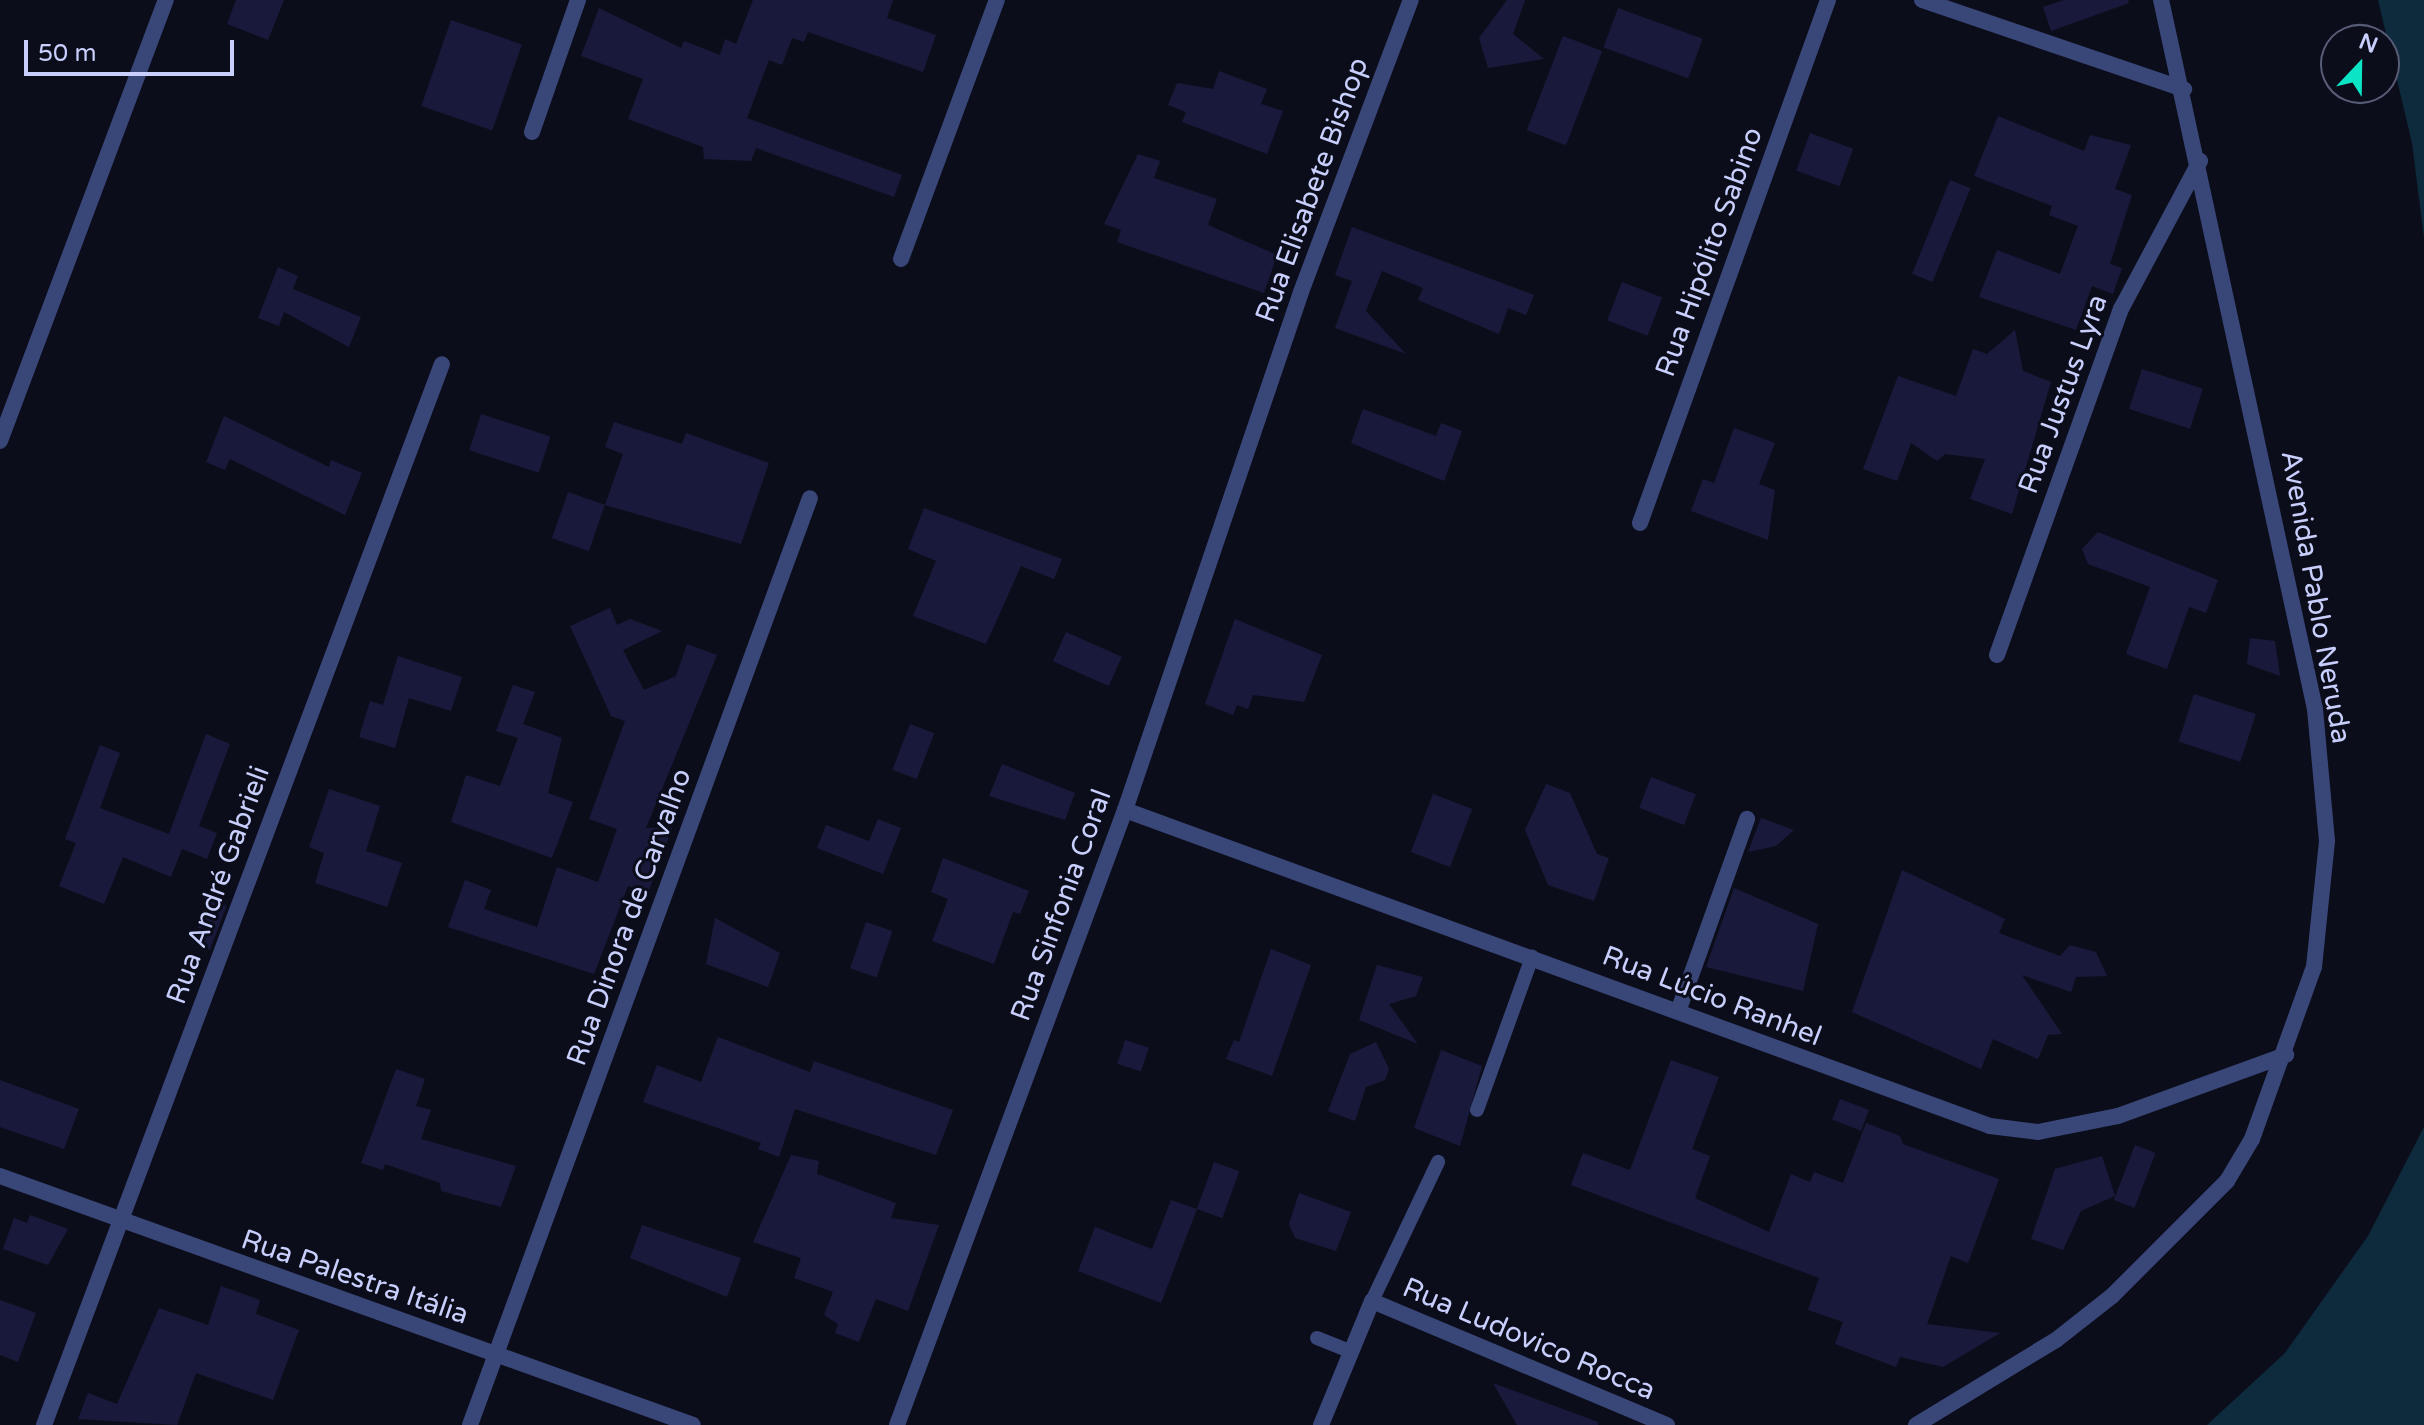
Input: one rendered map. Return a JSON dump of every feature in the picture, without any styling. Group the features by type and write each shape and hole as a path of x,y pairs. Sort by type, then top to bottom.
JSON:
{"street":[{"path":"0,441 166,0"},
{"path":"532,132 578,0"},
{"path":"901,259 997,0"},
{"name":"Rua Elisabete Bishop","path":"1266,399 1411,0"},
{"name":"Rua Hipólito Sabino","path":"1640,523 1828,0"},
{"path":"1922,0 2184,89"},
{"name":"Avenida Pablo Neruda","path":"1916,1425 2056,1340 2177,1233 2233,1170 2286,1055 2314,967 2327,841 2315,709 2200,161 2161,0"},
{"name":"Rua Justus Lyra","path":"1997,655 2121,309 2200,161"},
{"name":"Rua André Gabrieli","path":"44,1425 442,364"},
{"name":"Rua Sinfonia Coral","path":"898,1424 1125,810 1266,399"},
{"name":"Rua Dinora de Carvalho","path":"470,1425 810,498"},
{"name":"Rua Lúcio Ranhel","path":"1125,810 1679,1009 1946,1114 2038,1132 2118,1116 2286,1055"},
{"path":"1679,1009 1747,819"},
{"name":"Rua Palestra Itália","path":"0,1176 693,1425"},
{"path":"1321,1425 1372,1301"},
{"name":"Rua Ludovico Rocca","path":"1372,1301 1667,1425"}],"lane":[{"path":"1477,1110 1532,957"},
{"path":"1372,1301 1438,1162"},
{"path":"1317,1338 1350,1351"}],"water":[{"path":"2378,0 2424,0 2424,238 2412,143 2400,93 2400,24 2384,24"},
{"path":"2424,1127 2424,1425 2207,1425 2285,1353 2368,1236"}],"building":[{"path":"236,0 284,0 268,40 227,24"},
{"path":"753,0 893,0 887,18 936,35 923,72 808,32 804,42 792,38 782,65 769,60 747,118 902,175 894,197 756,148 751,161 704,159 703,147 628,119 643,79 581,56 599,8 681,48 684,41 720,55 725,39 736,44"},
{"path":"1507,0 1525,0 1513,34 1544,59 1488,68 1479,38"},
{"path":"2064,0 2128,0 2129,3 2051,31 2043,7"},
{"path":"1618,8 1703,39 1688,78 1604,47"},
{"path":"451,20 522,44 492,130 421,106"},
{"path":"1563,36 1602,51 1566,145 1527,130"},
{"path":"1219,71 1267,89 1261,104 1283,111 1267,154 1182,122 1186,112 1168,105 1177,83 1213,89"},
{"path":"1998,116 2084,151 2090,135 2131,145 2115,189 2132,195 2110,264 2122,268 2113,294 2092,286 2076,330 1979,297 1997,250 2060,274 2078,226 2049,215 2052,206 1974,176"},
{"path":"1810,133 1853,149 1840,186 1796,171"},
{"path":"1138,154 1160,161 1154,178 1217,199 1208,225 1277,255 1264,293 1117,242 1121,230 1104,224"},
{"path":"1950,180 1970,188 1933,282 1912,274"},
{"path":"1352,227 1534,295 1526,315 1508,308 1499,334 1418,300 1423,288 1382,271 1366,311 1406,354 1335,328 1352,281 1335,275"},
{"path":"278,267 298,276 293,289 361,317 349,347 284,312 279,326 258,318"},
{"path":"1622,282 1662,297 1647,336 1607,320"},
{"path":"2015,330 2023,371 2051,382 2012,514 1970,499 1985,459 1945,454 1937,461 1911,443 1897,481 1863,469 1898,376 1956,396 1973,349 1987,354"},
{"path":"2142,369 2203,389 2190,429 2129,409"},
{"path":"1363,409 1436,436 1441,423 1462,431 1444,481 1351,443"},
{"path":"481,414 550,437 539,473 469,450"},
{"path":"224,416 329,467 331,460 362,473 345,515 230,459 225,470 206,462"},
{"path":"614,422 682,444 686,433 769,463 741,544 605,505 623,454 605,447"},
{"path":"1734,428 1775,443 1759,484 1775,490 1768,540 1691,511 1703,479 1714,483"},
{"path":"568,492 605,505 589,551 552,538"},
{"path":"924,508 1062,559 1054,579 1021,566 986,644 913,616 936,561 908,549"},
{"path":"2098,532 2218,580 2206,613 2189,607 2167,669 2126,654 2150,587 2088,564 2082,549"},
{"path":"610,608 617,625 630,619 662,631 623,650 644,690 676,676 687,644 717,655 646,828 672,828 648,893 628,886 594,974 448,927 465,880 491,890 484,909 537,927 557,867 598,882 617,829 589,819 625,721 611,716 570,626"},
{"path":"1235,619 1322,655 1304,702 1253,695 1248,709 1237,705 1233,715 1205,704"},
{"path":"1066,632 1122,657 1109,686 1053,661"},
{"path":"2250,638 2275,641 2280,676 2247,664"},
{"path":"398,656 462,677 451,711 409,698 395,748 359,737 370,701 383,705"},
{"path":"513,685 535,692 523,724 562,738 548,793 573,802 552,858 451,822 466,775 500,786 518,738 496,731"},
{"path":"2194,694 2256,714 2240,762 2179,742"},
{"path":"910,724 934,733 917,779 892,770"},
{"path":"206,734 230,744 199,826 217,833 207,859 182,849 171,877 123,857 104,904 59,886 76,843 65,839 100,745 120,753 100,808 169,834"},
{"path":"1002,764 1075,793 1065,820 989,796"},
{"path":"1651,777 1696,794 1684,825 1639,808"},
{"path":"1546,784 1570,793 1597,854 1609,858 1594,901 1548,885 1525,830"},
{"path":"329,789 380,806 366,851 402,863 387,907 315,883 324,853 309,847"},
{"path":"1433,794 1472,809 1450,867 1411,852"},
{"path":"1761,818 1794,830 1776,846 1748,852"},
{"path":"878,819 901,828 883,874 817,848 826,825 869,841"},
{"path":"943,858 1029,891 1020,914 1013,912 994,964 932,941 948,899 931,892"},
{"path":"1902,870 2005,919 1999,933 2060,956 2070,945 2096,952 2107,976 2076,977 2071,992 2022,975 2062,1034 2048,1035 2038,1059 1993,1039 1981,1069 1852,1012"},
{"path":"1734,888 1818,924 1803,991 1706,967"},
{"path":"209,899 227,906 210,950 192,943"},
{"path":"715,918 780,953 768,987 706,964"},
{"path":"866,922 892,931 877,977 850,968"},
{"path":"1271,949 1311,965 1272,1076 1226,1059 1234,1040 1239,1042"},
{"path":"1377,965 1423,977 1416,996 1389,1004 1418,1044 1359,1020"},
{"path":"718,1037 810,1072 814,1061 953,1110 936,1155 795,1109 779,1157 758,1149 761,1143 643,1102 657,1065 701,1082"},
{"path":"1125,1040 1149,1048 1141,1072 1117,1064"},
{"path":"1376,1042 1389,1069 1385,1080 1366,1087 1355,1121 1328,1111 1350,1054"},
{"path":"1441,1050 1482,1066 1460,1146 1414,1128"},
{"path":"1671,1060 1719,1077 1692,1149 1710,1156 1695,1198 1769,1232 1791,1174 1810,1182 1814,1172 1843,1183 1866,1123 1900,1136 1903,1144 1999,1179 1968,1263 1951,1256 1927,1324 2000,1333 1943,1367 1900,1357 1896,1367 1835,1344 1843,1322 1808,1310 1819,1278 1571,1185 1583,1153 1630,1170"},
{"path":"396,1069 425,1079 416,1106 431,1110 421,1139 516,1166 501,1207 441,1191 440,1183 385,1164 383,1170 361,1163"},
{"path":"0,1080 79,1109 64,1149 0,1127"},
{"path":"1840,1099 1869,1110 1861,1131 1832,1120"},
{"path":"2135,1145 2156,1153 2134,1208 2114,1200"},
{"path":"791,1155 819,1161 817,1174 896,1203 891,1218 939,1225 908,1311 876,1299 859,1342 835,1333 838,1324 824,1315 833,1292 794,1278 801,1258 753,1242"},
{"path":"2102,1156 2115,1196 2081,1211 2063,1250 2031,1239 2055,1169"},
{"path":"1214,1162 1239,1171 1222,1218 1197,1209"},
{"path":"1299,1193 1351,1212 1336,1251 1295,1238 1289,1224"},
{"path":"1171,1200 1197,1209 1161,1303 1078,1271 1095,1227 1152,1249"},
{"path":"30,1215 68,1229 48,1265 3,1249 14,1218 27,1223"},
{"path":"642,1225 741,1258 727,1297 630,1258"},
{"path":"221,1286 260,1300 256,1314 299,1330 273,1400 196,1373 177,1425 78,1419 88,1393 117,1404 159,1308 208,1325"},
{"path":"0,1300 36,1313 18,1362 0,1355"},
{"path":"1493,1383 1598,1422 1598,1425 1517,1425"}]}
